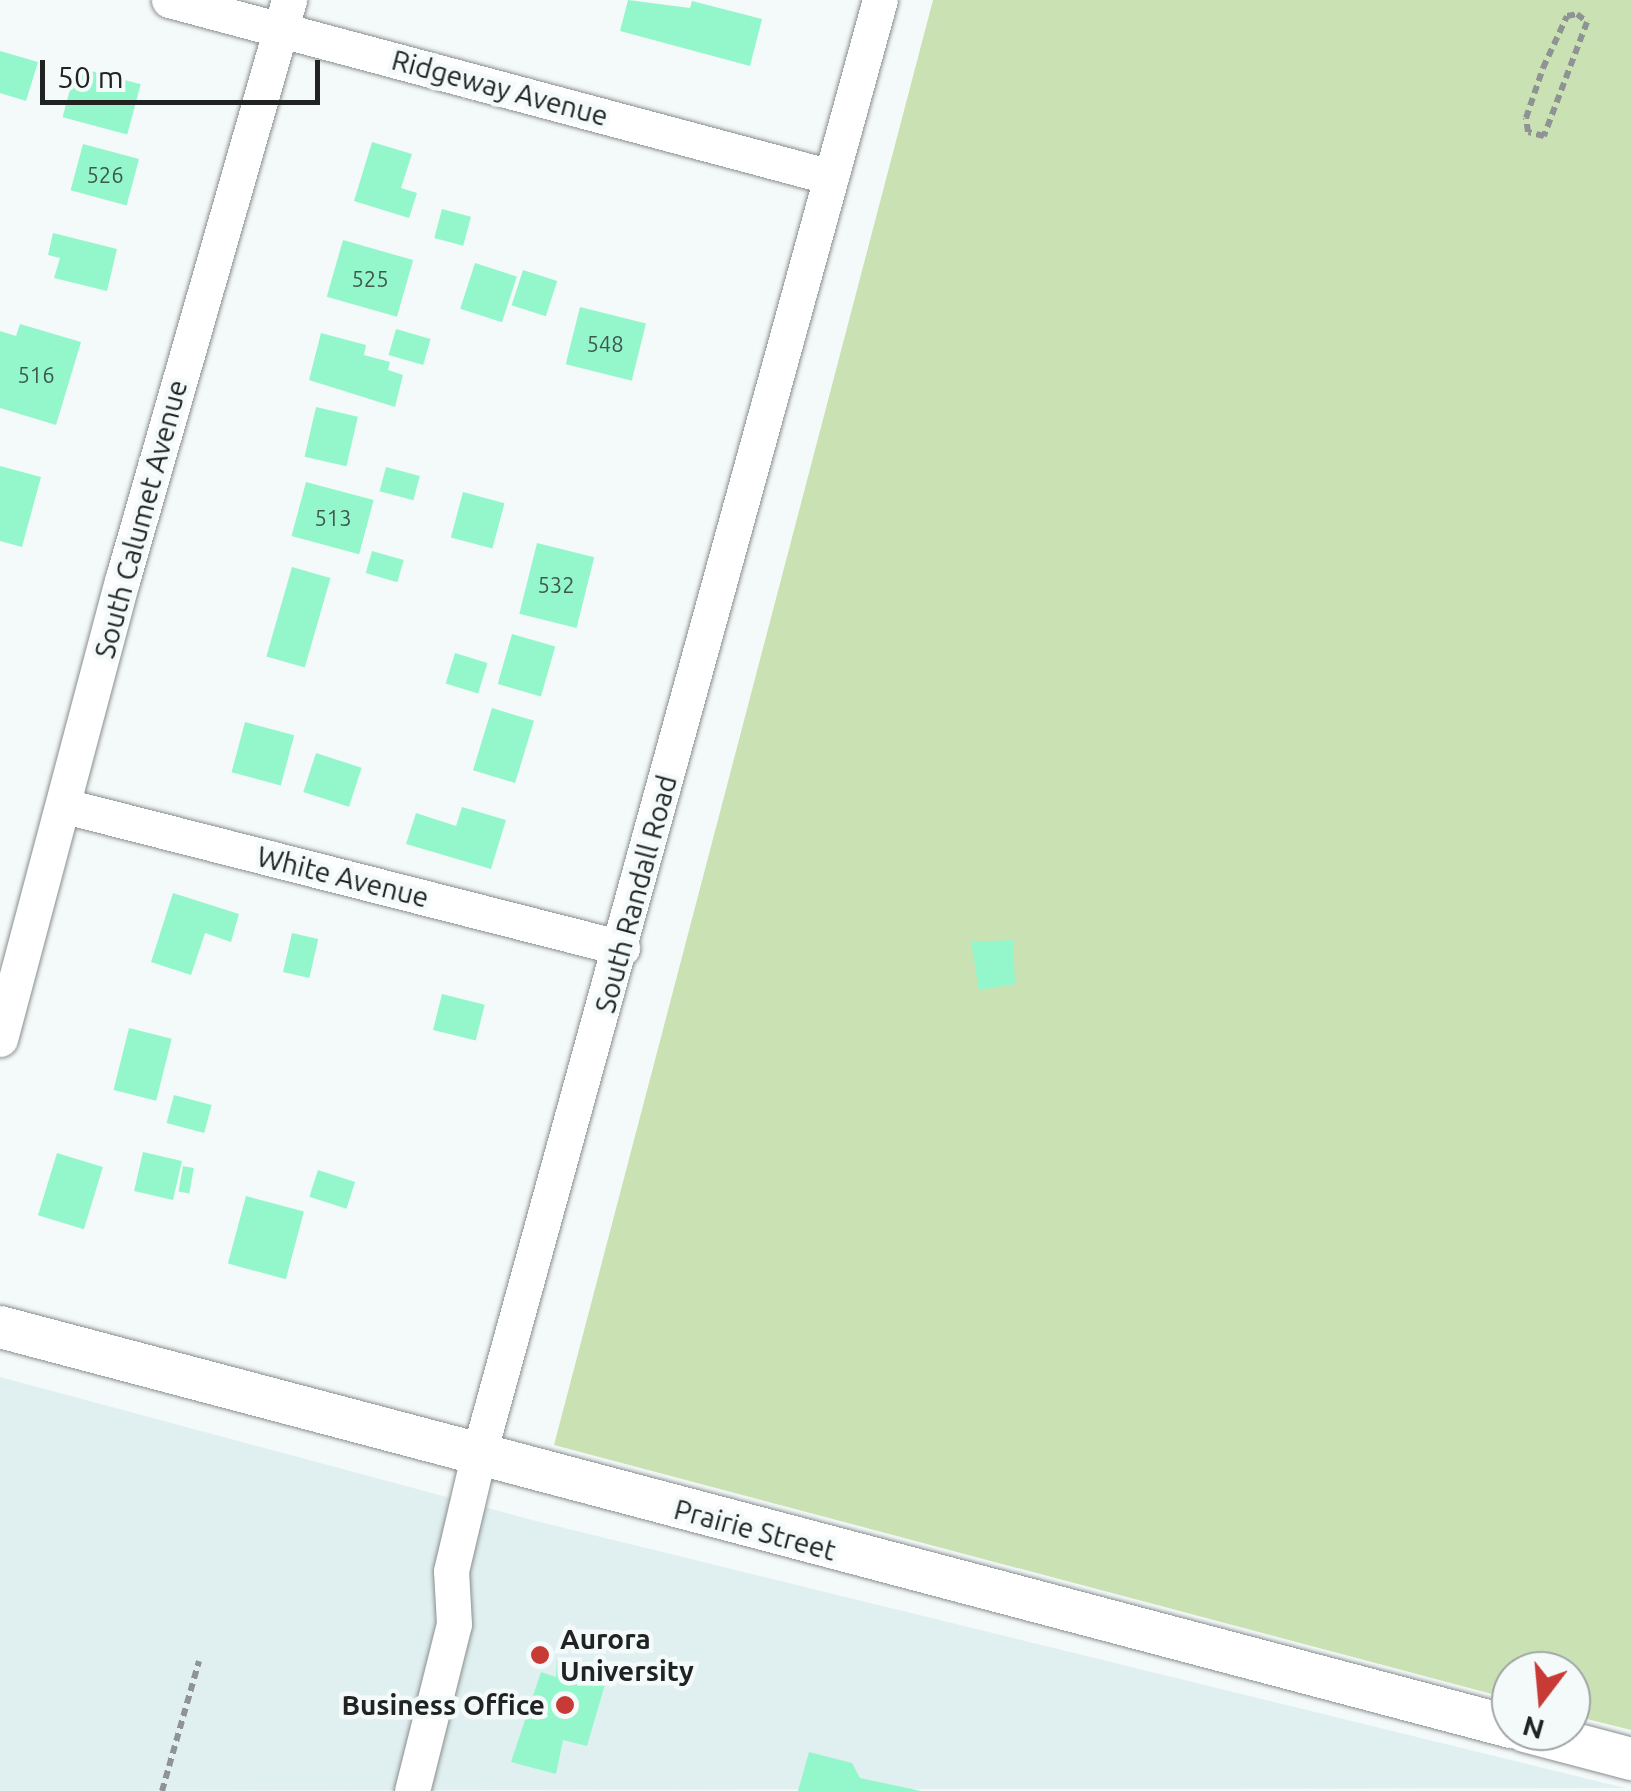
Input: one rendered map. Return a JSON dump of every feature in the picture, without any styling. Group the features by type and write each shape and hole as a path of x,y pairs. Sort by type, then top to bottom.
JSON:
{"street":[{"name":"Ridgeway Avenue","path":"169,0 284,15 830,177"},
{"name":"South Randall Road","path":"412,1791 454,1624 451,1570 478,1457 622,948 880,0"},
{"name":"South Calumet Avenue","path":"0,1039 122,581 284,15"},
{"name":"White Avenue","path":"65,806 622,948"},
{"name":"Prairie Street","path":"0,1327 478,1457 1491,1722"},
{"path":"1591,1748 1631,1759"}],"path":[{"path":"1577,14 1587,22 1544,136 1528,132 1526,118 1567,16 1577,14"},
{"path":"162,1791 200,1662"}],"shaded area":[{"name":"Aurora University","path":"0,1377 536,1521 1625,1788 0,1791"}],"green space":[{"path":"933,0 1631,0 1631,1730 1591,1720 1591,1651 1491,1651 1491,1694 554,1445"}],"building":[{"path":"628,0 690,8 692,1 762,19 750,66 620,31"},
{"path":"0,51 38,62 26,101 0,93"},
{"path":"76,67 141,84 127,135 63,117"},
{"path":"372,142 412,154 401,188 417,193 409,218 354,201"},
{"path":"83,144 139,159 127,205 71,190"},
{"path":"442,209 471,217 463,246 434,238"},
{"path":"53,233 117,249 107,291 54,278 60,258 48,255"},
{"path":"343,240 413,260 397,317 327,297"},
{"path":"475,263 517,277 502,322 460,309"},
{"path":"523,270 557,281 546,316 512,305"},
{"path":"580,307 646,323 632,381 566,364"},
{"path":"20,324 81,342 56,425 0,408 0,331 16,336"},
{"path":"396,329 431,339 423,365 389,355"},
{"path":"321,333 366,345 364,355 390,362 388,370 403,375 395,407 309,380"},
{"path":"316,407 358,417 346,466 305,457"},
{"path":"0,466 41,477 22,547 0,541"},
{"path":"386,467 420,476 413,500 380,491"},
{"path":"306,482 374,500 359,554 292,536"},
{"path":"463,492 505,503 492,549 451,537"},
{"path":"537,543 594,557 577,628 519,614"},
{"path":"372,551 404,560 397,582 366,573"},
{"path":"292,567 330,578 305,667 266,656"},
{"path":"512,634 555,646 541,696 498,684"},
{"path":"455,653 488,663 478,694 446,684"},
{"path":"492,708 534,721 515,783 473,770"},
{"path":"245,722 294,735 281,785 232,772"},
{"path":"316,753 362,768 349,807 303,792"},
{"path":"462,807 506,820 491,869 406,844 416,813 456,826"},
{"path":"173,893 239,914 231,942 205,933 191,975 151,962"},
{"path":"292,933 318,939 309,978 283,972"},
{"path":"1013,940 1015,984 979,990 971,942"},
{"path":"442,994 485,1005 476,1041 433,1030"},
{"path":"129,1028 172,1039 156,1101 114,1090"},
{"path":"174,1095 212,1105 204,1133 166,1123"},
{"path":"143,1152 182,1161 173,1200 134,1191"},
{"path":"57,1153 103,1167 84,1229 38,1215"},
{"path":"183,1166 194,1168 189,1194 178,1192"},
{"path":"318,1170 355,1182 346,1209 309,1197"},
{"path":"246,1196 304,1212 286,1279 228,1264"},
{"name":"Business Office","path":"557,1659 608,1674 587,1746 563,1740 556,1774 511,1762 541,1672 556,1677"},
{"path":"809,1752 852,1763 860,1778 921,1791 798,1791"}],"place":[{"name":"Aurora University","path":"540,1655"},
{"name":"Business Office","path":"565,1705"}]}
